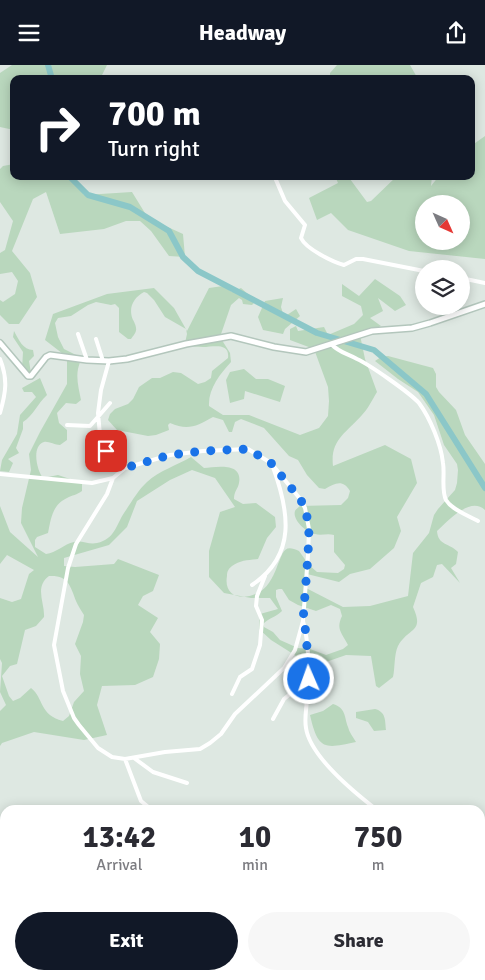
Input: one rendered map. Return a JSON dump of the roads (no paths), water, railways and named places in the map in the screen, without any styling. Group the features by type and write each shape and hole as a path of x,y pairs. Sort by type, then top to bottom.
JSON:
{"street":[{"path":"276,181 285,201 305,225 301,238 306,245 336,263 344,265 356,259 362,259 415,269"},
{"path":"470,280 485,283"},
{"path":"0,343 28,376 33,374 46,357 50,355 106,361 127,359 223,336 240,337 274,347 306,352 372,331 412,327 430,323 485,304"},
{"path":"78,334 87,360"},
{"path":"96,339 106,361 98,418 101,446 125,468"},
{"path":"331,344 338,351 374,369 419,404 428,417 443,460 445,496 447,501 451,506 478,521"},
{"path":"0,359 6,374 5,393 0,413"},
{"path":"67,425 90,426 110,403"},
{"path":"88,447 101,446"},
{"path":"0,474 92,483 113,478 125,468 170,455 248,449 271,463 301,500 307,517 308,538 303,621 298,643 288,663 276,677 235,714 216,739 200,749 165,752 126,759 112,757 98,748 74,718 63,691 54,645 72,556 76,544 107,494 113,478"},
{"path":"252,585 266,574 276,562 281,549 287,518 271,463"},
{"path":"232,694 240,677 252,669 260,645 262,620 256,606 257,595 266,574"},
{"path":"303,621 306,632 309,679 306,728 312,744 342,782 371,805"},
{"path":"273,719 284,699 309,679"},
{"path":"134,758 153,772 187,783"},
{"path":"126,759 141,801 146,805"}],"waterway":[{"path":"48,65 51,75"},
{"path":"73,180 88,195 130,207 169,231 183,257 198,271 317,333 374,350 426,394 485,488"}]}
